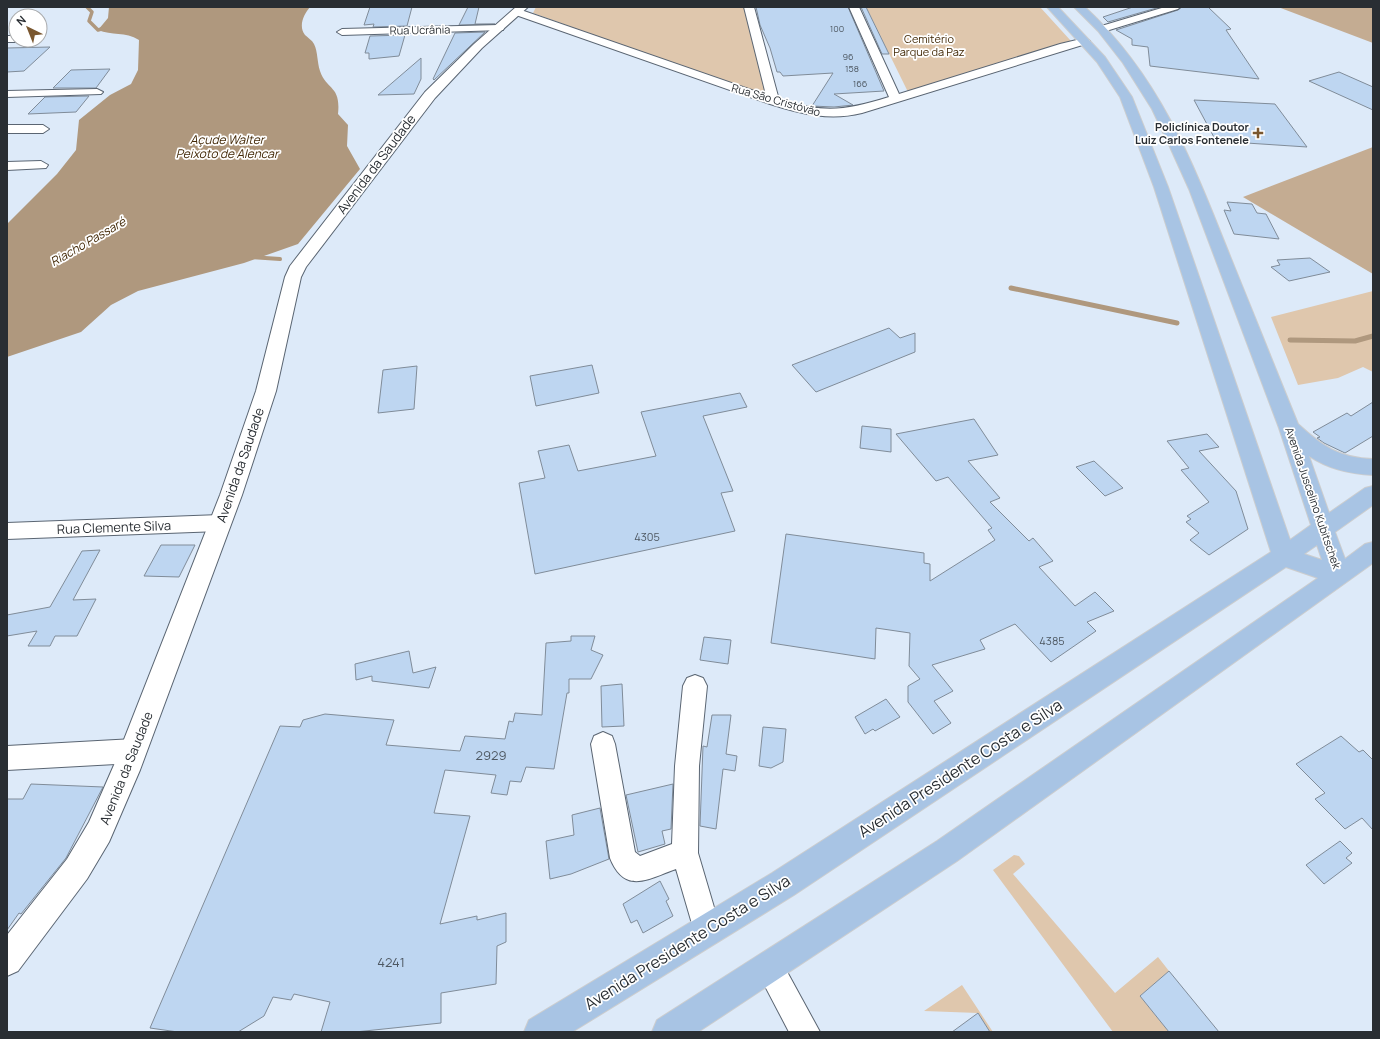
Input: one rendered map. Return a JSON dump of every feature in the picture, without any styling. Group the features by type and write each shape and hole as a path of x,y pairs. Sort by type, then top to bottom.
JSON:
{"main road":[{"path":"1052,7 1101,60 1126,97 1161,187 1284,557"},
{"name":"Avenida Juscelino Kubitschek","path":"1079,7 1102,29 1128,60 1159,109 1190,177 1289,428 1339,575"},
{"path":"1101,60 1128,60"},
{"path":"1289,428 1315,450 1330,460 1361,467 1373,467"},
{"name":"Avenida Presidente Costa e Silva","path":"541,1032 783,884 1284,557 1373,494"},
{"path":"669,1032 947,851 1373,551"},
{"name":"Avenida Juscelino Kubitschek","path":"1284,557 1339,575"}],"street":[{"path":"749,7 774,102"},
{"path":"854,7 895,98"},
{"path":"1102,29 1175,7"},
{"name":"Rua São Cristóvão","path":"520,10 774,102 805,111 827,115 858,110 1064,46 1085,41"},
{"name":"Avenida da Saudade","path":"7,960 77,869 99,832 134,751 220,523 266,391 293,277 298,266 430,95 498,28 520,10"},
{"name":"Rua Ucrânia","path":"342,32 498,28"},
{"path":"7,94 97,92"},
{"path":"7,130 43,129"},
{"path":"7,166 41,165"},
{"name":"Rua Clemente Silva","path":"7,531 220,523"},
{"path":"695,686 687,766 685,853 707,931"},
{"path":"603,744 623,858 631,867 640,869 685,853"},
{"path":"7,758 134,751"},
{"path":"769,967 805,1032"}],"green space":[{"path":"536,7 744,7 770,94 762,96 533,13"},
{"name":"Cemitério Parque da Paz","path":"866,7 1040,7 1071,41 908,92"},
{"path":"1373,291 1373,372 1363,367 1338,378 1298,385 1271,317"},
{"path":"1014,855 1019,856 1025,864 1013,874 1115,993 1158,957 1169,971 1140,996 1169,1032 1113,1032 993,870"},
{"path":"962,985 993,1032 990,1032 978,1013 924,1011"}],"shaded area":[{"path":"1278,7 1373,7 1373,43"},
{"path":"1373,147 1373,274 1243,197"}],"water":[{"name":"Açude Walter Peixoto de Alencar","path":"109,7 310,7 303,20 303,32 314,44 320,71 326,82 335,93 338,105 338,114 348,125 347,146 360,169 298,244 244,263 138,291 111,305 81,332 7,357 7,224 57,174 76,150 79,120 110,95 131,84 138,70 139,40 129,35 108,33 98,30 108,18"}],"building":[{"path":"370,7 412,7 407,26 373,27 374,24 364,25"},
{"path":"468,7 479,7 475,24 495,24 459,25"},
{"path":"756,7 848,7 884,91 834,94 853,105 834,107 812,106 833,73 783,76 780,72 777,72 770,48 760,25"},
{"path":"861,7 866,7 889,54 882,54"},
{"path":"1133,7 1160,7 1108,22 1103,17"},
{"path":"1182,7 1208,7 1231,29 1226,30 1259,79 1150,66 1148,47 1132,45 1132,39 1116,30 1178,10"},
{"path":"485,32 434,80 433,79 455,33"},
{"path":"405,35 399,56 369,59 369,53 365,53 370,36"},
{"path":"50,47 24,71 7,72 7,48"},
{"path":"421,58 421,79 414,94 378,95"},
{"path":"110,69 96,88 53,88 71,70"},
{"path":"1339,72 1373,87 1373,110 1309,81"},
{"path":"89,96 76,112 28,114 45,97"},
{"path":"1194,100 1275,104 1307,147 1216,141"},
{"path":"1227,202 1252,204 1257,213 1266,214 1279,239 1234,234 1224,210 1231,211"},
{"path":"1310,258 1330,272 1289,281 1271,267 1280,265 1277,260"},
{"path":"889,328 900,338 915,333 915,352 816,392 792,365"},
{"path":"592,365 599,393 536,406 530,376"},
{"path":"417,366 414,409 378,413 383,370"},
{"path":"740,393 747,407 703,416 733,491 721,493 735,531 535,574 519,483 545,478 538,451 569,445 578,471 656,456 641,412"},
{"path":"1373,402 1373,436 1345,453 1324,443 1317,438 1320,437 1313,432 1347,413 1351,416"},
{"path":"974,419 998,455 968,461 1000,498 990,502 1029,541 1033,538 1053,561 1039,567 1075,606 1095,592 1114,611 1087,622 1096,631 1051,662 1015,624 980,640 985,649 932,665 953,691 934,701 951,723 933,734 908,702 908,686 920,679 909,666 910,633 876,628 875,659 771,643 786,534 924,553 924,563 930,564 930,581 995,540 988,530 992,528 948,477 936,481 896,434"},
{"path":"862,426 891,429 891,452 860,448"},
{"path":"1207,434 1219,447 1199,451 1236,491 1248,529 1209,555 1190,540 1199,533 1186,522 1191,519 1187,516 1209,502 1181,470 1189,468 1167,441"},
{"path":"1094,461 1123,488 1105,496 1076,467"},
{"path":"161,545 195,545 179,577 144,576"},
{"path":"100,550 73,600 96,599 77,636 55,636 50,646 28,646 37,631 7,636 7,615 50,607 82,551"},
{"path":"571,636 595,636 591,650 603,655 591,679 569,679 569,693 567,693 554,769 526,767 521,782 510,781 507,795 491,793 496,775 445,770 434,813 470,816 440,924 477,916 477,920 506,913 506,942 497,946 496,984 441,993 441,1023 355,1032 321,1032 330,1002 294,994 291,1000 273,997 264,1016 238,1032 178,1032 150,1028 280,726 300,727 303,720 325,714 394,720 386,745 460,751 465,736 505,739 509,721 513,722 515,713 542,715 546,643 571,641"},
{"path":"704,637 731,640 728,664 700,660"},
{"path":"409,651 413,673 436,667 429,688 372,681 372,676 356,680 355,664"},
{"path":"622,684 624,726 602,727 601,686"},
{"path":"886,699 900,717 875,731 873,729 865,734 855,717"},
{"path":"712,715 731,715 726,754 737,756 735,771 723,769 716,829 700,826 703,746 707,747"},
{"path":"763,727 786,729 783,762 771,768 759,766"},
{"path":"1341,736 1359,752 1363,750 1373,760 1373,830 1362,818 1345,829 1315,799 1325,793 1296,764"},
{"path":"31,784 103,787 66,858 21,914 19,913 7,930 7,799 23,799"},
{"path":"673,784 671,829 662,831 665,844 638,852 626,795"},
{"path":"600,808 609,859 571,874 550,879 546,841 574,835 572,815"},
{"path":"1340,841 1352,853 1346,858 1352,863 1324,884 1306,865"},
{"path":"660,881 669,899 666,901 673,916 643,933 637,920 631,923 623,904"},
{"path":"1169,971 1219,1032 1169,1032 1140,996"},
{"path":"978,1013 990,1032 952,1032"}],"waterway":[{"name":"Riacho Passaré","path":"87,7 92,12 89,21 98,30 105,28"},
{"path":"252,257 280,259"},
{"path":"1011,288 1177,323"},
{"path":"1290,340 1355,341 1373,336"}],"place":[{"name":"Policlínica Doutor Luiz Carlos Fontenele","path":"1258,133"}]}
